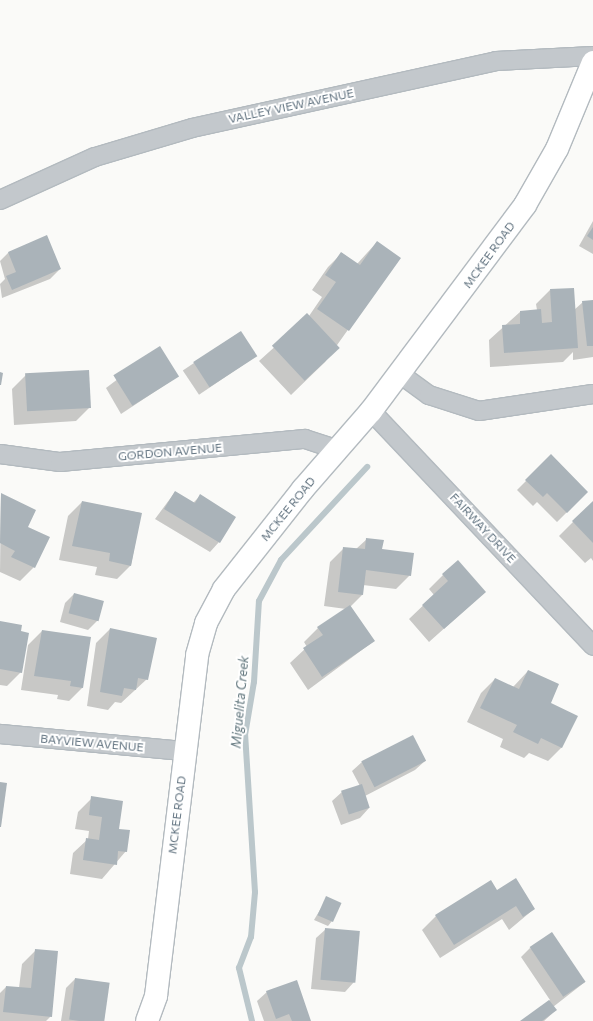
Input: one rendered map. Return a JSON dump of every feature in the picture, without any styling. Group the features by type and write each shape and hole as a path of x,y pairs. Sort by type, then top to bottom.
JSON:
{"street":[{"name":"VALLEY VIEW AVENUE","path":"0,200 95,157 192,128 496,61 593,56"},
{"name":"MCKEE ROAD","path":"146,1021 156,996 196,655 206,623 224,589 338,450 372,411 525,205 557,149 593,62"},
{"path":"400,374 429,395 479,411 593,394"},
{"name":"FAIRWAY DRIVE","path":"372,411 593,646"},
{"name":"GORDON AVENUE","path":"0,454 60,462 305,439 338,450"},
{"name":"BAYVIEW AVENUE","path":"0,734 185,751"}],"building":[{"path":"593,227 593,240 587,236"},
{"path":"47,235 61,269 12,290 6,276 16,272 8,252"},
{"path":"377,241 401,258 349,331 317,309 336,282 325,275 341,252 360,265"},
{"path":"574,288 578,348 504,353 502,325 520,324 520,311 541,309 542,323 552,322 550,289"},
{"path":"593,300 593,346 587,346 582,301"},
{"path":"307,313 340,348 305,381 272,346"},
{"path":"241,331 257,356 210,387 193,362"},
{"path":"160,346 179,377 132,406 113,375"},
{"path":"89,370 91,408 27,411 25,373"},
{"path":"0,372 3,373 1,385 0,385"},
{"path":"551,454 588,492 567,513 547,493 543,497 525,480"},
{"path":"175,491 195,503 200,494 236,517 220,543 164,509"},
{"path":"1,493 36,510 28,527 50,537 35,568 11,557 15,551 0,543"},
{"path":"82,501 142,513 131,566 109,561 110,553 72,546"},
{"path":"593,501 593,543 572,521"},
{"path":"366,538 384,540 382,549 414,553 411,576 366,570 363,595 338,592 343,547 365,549"},
{"path":"458,560 486,592 444,629 422,605 448,581 442,574"},
{"path":"74,593 104,601 99,621 69,613"},
{"path":"350,605 375,641 322,677 303,648 323,635 317,627"},
{"path":"0,621 22,625 21,631 29,633 22,673 0,669"},
{"path":"110,628 157,638 148,680 138,678 136,690 124,688 122,696 100,692"},
{"path":"42,630 91,637 83,688 70,686 71,681 34,676"},
{"path":"528,670 559,684 551,703 578,716 562,748 541,738 538,744 513,732 517,725 480,708 495,678 519,689"},
{"path":"413,735 426,761 374,787 361,761"},
{"path":"0,782 7,783 1,827 0,827"},
{"path":"362,784 370,808 349,815 341,791"},
{"path":"91,796 123,801 119,829 130,830 127,852 118,851 117,865 83,860 86,838 99,840 102,817 89,815"},
{"path":"516,878 535,909 523,917 516,906 454,945 435,915 491,880 497,890"},
{"path":"326,896 342,903 333,922 317,915"},
{"path":"325,928 360,931 355,983 320,980"},
{"path":"552,932 586,982 563,997 530,947"},
{"path":"35,949 58,951 52,1017 3,1012 6,986 31,988"},
{"path":"75,978 110,983 104,1021 69,1020"},
{"path":"297,980 311,1021 292,1021 289,1014 276,1019 266,991"},
{"path":"549,1000 557,1010 542,1021 520,1021"}],"waterway":[{"name":"Miguelita Creek","path":"252,1021 239,968 251,937 255,892 245,735 254,682 259,601 281,560 367,467"}]}
